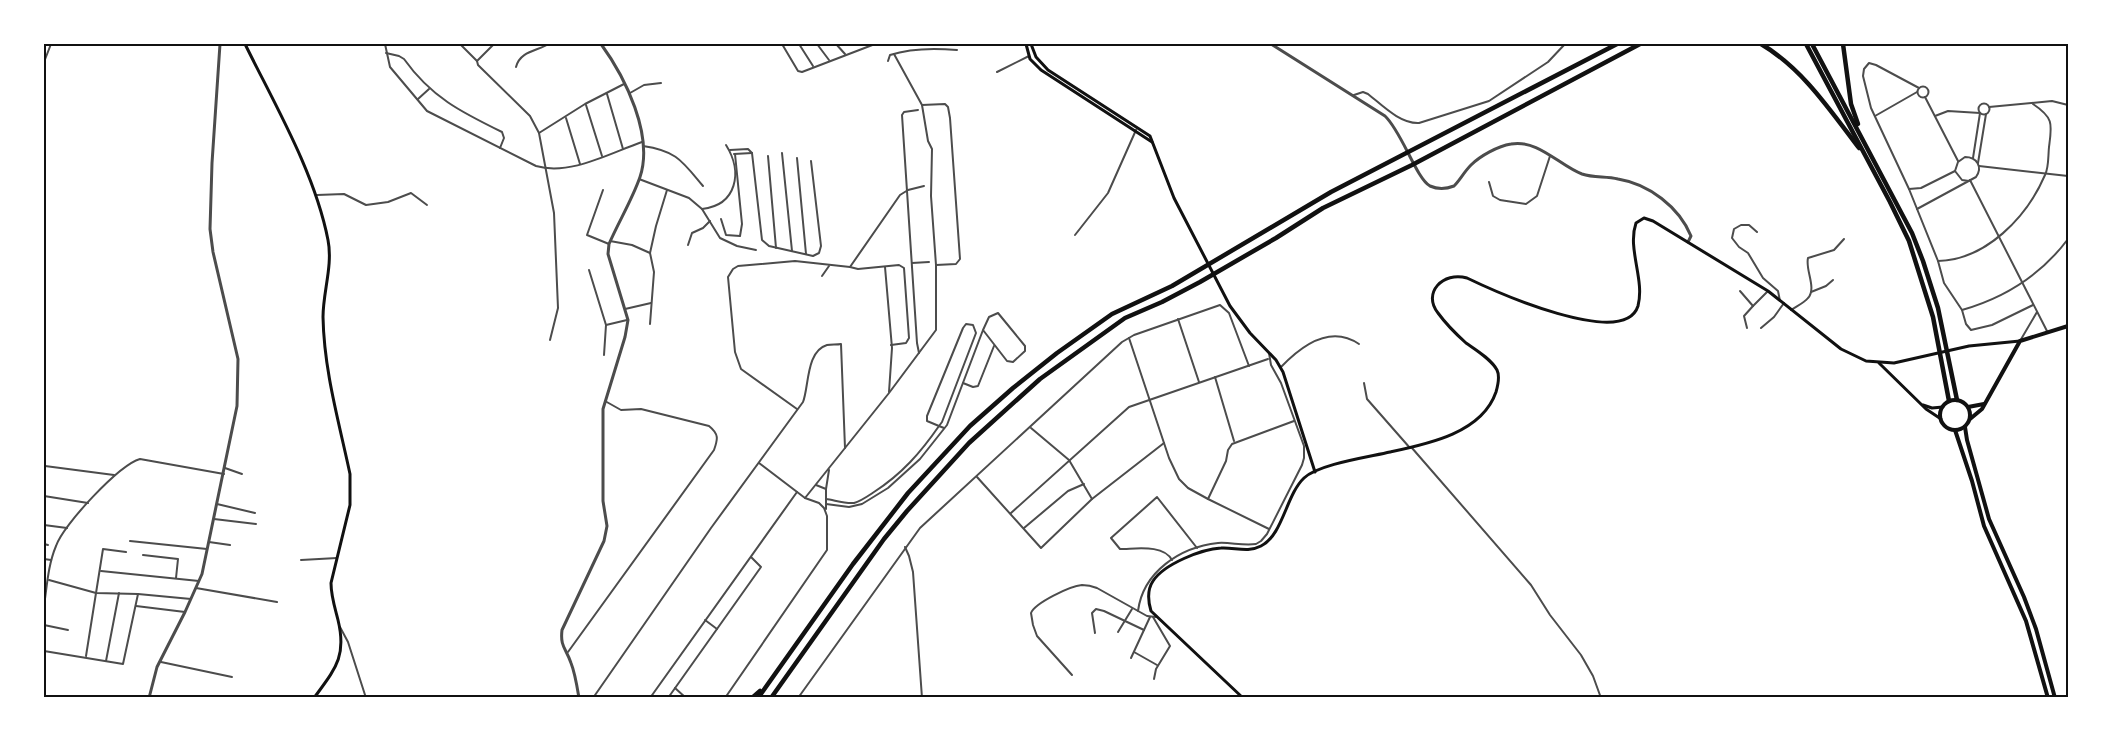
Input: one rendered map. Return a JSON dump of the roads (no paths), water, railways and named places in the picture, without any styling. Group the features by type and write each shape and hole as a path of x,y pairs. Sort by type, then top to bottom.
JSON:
{"highway":[{"path":"758,698 853,564 908,493 970,426 1057,353 1112,314 1181,280 1330,192 1617,44"},
{"path":"771,698 878,547 907,511 969,443 1040,379 1125,318 1200,282 1323,208 1412,165 1640,44"},
{"path":"1761,44 1791,66 1824,102 1864,155"},
{"path":"1806,44 1902,225 1933,317 1949,401"},
{"path":"1812,44 1902,212 1923,261 1938,308 1957,400"},
{"path":"1843,44 1851,104 1871,154"},
{"path":"752,698 766,686"}],"main road":[{"path":"245,44 317,195 329,244 323,317 328,371 350,474 350,505 338,558 332,573 331,592 342,651 338,662 314,698"},
{"path":"1026,44 1029,56 1041,70 1153,143"},
{"path":"1031,44 1036,57 1044,67 1145,131 1153,143 1170,190 1230,306 1281,368 1315,472"},
{"path":"1243,698 1153,617 1148,594 1153,581 1181,561 1204,551 1223,548 1248,550 1262,546 1273,537 1299,484 1307,476 1411,448 1447,435 1472,423 1482,415 1490,405 1498,383 1498,375 1493,365 1436,312 1433,297 1442,280 1450,276 1462,277 1532,304 1582,320 1623,321 1632,315 1638,304 1634,237 1636,223 1641,219 1648,219 1768,291 1841,349 1866,361 1894,363 1969,346 2020,341 2068,326"},
{"path":"2020,341 1982,409 1970,419 1965,427 1966,440 1989,519 2036,629 2055,698"},
{"path":"1879,363 1922,405 1941,419 1945,426 1955,430 1965,427"},
{"path":"1941,419 1943,407 1949,401 1957,400 1968,407 1981,406 1988,399"},
{"path":"1922,405 1932,408 1943,407"},
{"path":"1968,407 1970,419"},
{"path":"1955,430 1984,526 2022,611 2036,651 2048,698"}],"street":[{"path":"44,62 51,44"},
{"path":"149,698 157,667 186,612 199,581 218,504 237,406 238,368 235,342 224,306 210,229 220,44"},
{"path":"385,44 390,68 422,106 436,116 546,169 580,164 623,148 643,144 676,156 703,186"},
{"path":"460,44 477,61 478,66 530,116 539,133 554,213 558,308 550,340"},
{"path":"477,61 494,44"},
{"path":"516,67 518,59 549,44"},
{"path":"579,698 572,663 563,648 562,630 598,556 607,526 603,501 603,409 628,320 608,254 610,242 639,179 643,163 643,144 638,116 602,44"},
{"path":"782,44 799,72 873,44"},
{"path":"799,44 813,67"},
{"path":"818,44 829,60"},
{"path":"836,44 845,54"},
{"path":"853,44 858,50"},
{"path":"1271,44 1385,116 1400,136 1426,183 1435,188 1443,189 1454,186 1476,161 1496,150 1513,144 1530,146 1551,155 1580,173 1620,179 1638,185 1653,194 1666,202 1687,226 1691,236 1688,242"},
{"path":"1354,95 1362,92 1368,94 1400,118 1419,123 1490,101 1548,62 1565,44"},
{"path":"888,61 890,55 894,54 932,49 957,50"},
{"path":"386,53 404,59 429,89 444,102 502,132 504,138 500,148"},
{"path":"805,498 936,330 936,265 931,196 932,150 928,141 922,105 894,54"},
{"path":"997,72 1029,56"},
{"path":"1925,97 1927,89 1920,88 1876,64 1869,63 1864,69 1863,76 1875,116 1909,189 1938,261 1944,283 1962,310 1968,328 1975,331 2033,305"},
{"path":"628,94 644,85 661,83"},
{"path":"539,133 585,104 624,84"},
{"path":"1875,116 1917,92 1920,88"},
{"path":"417,100 429,89"},
{"path":"1917,92 1920,97 1925,97"},
{"path":"607,93 623,148"},
{"path":"1925,97 1958,162 1956,171 1959,177 1970,181 2048,333"},
{"path":"1973,158 1980,104 1985,103 1989,107 2052,101 2068,105"},
{"path":"585,104 602,156"},
{"path":"922,105 943,104 948,107 957,185 960,259 956,264 936,265"},
{"path":"1938,261 1970,254 1998,237 2029,204 2046,173 2051,132 2050,119 2033,104"},
{"path":"1917,209 1970,181 1978,174 1986,114 1989,107"},
{"path":"918,110 904,112 902,115 917,343 920,353"},
{"path":"1935,116 1948,111 1986,114"},
{"path":"566,118 580,164"},
{"path":"1075,235 1108,193 1136,130"},
{"path":"721,219 726,235 737,237 741,235 742,225 733,154 726,145"},
{"path":"730,150 748,149 752,153 762,240 766,245 807,255 817,255 821,250 811,161"},
{"path":"733,154 752,153"},
{"path":"782,153 792,251"},
{"path":"702,209 721,204 730,195 735,182 733,154"},
{"path":"1489,182 1493,196 1500,200 1526,204 1533,201 1551,155"},
{"path":"768,156 776,248"},
{"path":"1958,162 1965,157 1973,158 1979,165 2068,176"},
{"path":"797,158 807,255"},
{"path":"1909,189 1921,188 1956,171"},
{"path":"639,179 689,198 702,209 720,238 737,246 756,250"},
{"path":"850,267 900,195 908,190 924,186"},
{"path":"603,190 587,235 610,242 632,245 650,253"},
{"path":"650,324 654,272 650,253 666,190"},
{"path":"317,195 344,194 366,205 388,202 411,193 427,205"},
{"path":"688,245 692,233 703,228 710,221"},
{"path":"1757,232 1753,226 1741,225 1734,230 1732,238 1748,253 1763,278 1778,291 1782,302 1774,317 1761,328"},
{"path":"1791,310 1809,297 1811,292 1808,258 1834,250 1844,239"},
{"path":"1962,310 1998,298 2022,283 2051,258 2068,239"},
{"path":"797,409 741,369 738,364 729,277 733,268 795,261 858,269 900,265 905,271 909,338 906,343 891,345"},
{"path":"912,263 929,262"},
{"path":"822,276 829,266"},
{"path":"885,267 891,345 889,393"},
{"path":"589,270 606,325 604,355"},
{"path":"1811,292 1826,286 1833,280"},
{"path":"1740,291 1753,306"},
{"path":"1747,328 1744,316 1768,291"},
{"path":"625,309 652,303"},
{"path":"798,698 920,528 1129,338 1221,305 1229,313 1249,366"},
{"path":"2020,341 2037,312"},
{"path":"826,504 853,507 873,498 913,466 944,428 983,330 989,317 994,313 999,313 1026,350 1015,361 1009,362 983,330"},
{"path":"1178,319 1199,383"},
{"path":"606,325 628,320"},
{"path":"826,499 849,503 863,499 888,483 911,463 939,426 976,333 972,324 966,324 963,328 927,416 929,422 939,426 944,428"},
{"path":"1281,368 1303,349 1324,336 1345,337 1359,344"},
{"path":"1129,338 1164,443 1179,479 1188,488 1269,529"},
{"path":"593,698 797,409 806,395 810,367 816,353 827,345 842,344 845,448"},
{"path":"963,382 974,387 978,386 994,345"},
{"path":"1138,611 1141,597 1155,571 1172,560 1197,548 1217,543 1256,544 1264,539 1304,458 1304,446 1281,383 1269,359 1269,353"},
{"path":"1011,513 1126,409 1269,359"},
{"path":"1215,377 1234,442"},
{"path":"1364,383 1367,399 1531,585 1581,655 1593,676 1601,698"},
{"path":"567,654 714,450 718,435 709,426 641,409 621,410 605,401"},
{"path":"1208,499 1226,461 1229,448 1234,442 1294,421"},
{"path":"1031,428 1069,460 1092,499"},
{"path":"977,477 1041,548 1092,499 1164,443"},
{"path":"44,606 51,560 58,540 88,503 133,461 140,459 224,474"},
{"path":"759,463 805,498 820,504 827,513"},
{"path":"725,698 825,555 826,489 832,465"},
{"path":"45,466 116,475"},
{"path":"225,468 242,474"},
{"path":"1024,528 1068,491 1084,484"},
{"path":"816,485 826,489"},
{"path":"650,698 797,492"},
{"path":"44,496 88,503"},
{"path":"1172,560 1169,554 1161,550 1120,549 1111,538 1157,497 1197,548"},
{"path":"218,504 255,513"},
{"path":"214,519 256,524"},
{"path":"44,525 67,528"},
{"path":"130,541 207,549"},
{"path":"209,542 230,545"},
{"path":"44,544 48,545"},
{"path":"905,547 913,572 922,698"},
{"path":"86,657 103,549 126,552"},
{"path":"143,555 178,559 177,578"},
{"path":"668,698 761,567 751,557"},
{"path":"301,560 338,558"},
{"path":"44,559 51,560"},
{"path":"100,571 199,581"},
{"path":"48,579 96,593 138,594 191,600"},
{"path":"1072,675 1037,636 1031,614 1034,607 1074,587 1085,585 1097,588 1153,617 1170,646 1158,666 1154,679"},
{"path":"196,588 278,602"},
{"path":"106,661 120,593"},
{"path":"44,651 123,664 138,594"},
{"path":"136,606 186,612"},
{"path":"1118,632 1133,608"},
{"path":"1095,633 1092,613 1096,609 1144,630"},
{"path":"1131,658 1153,617"},
{"path":"705,620 717,629"},
{"path":"44,625 69,630"},
{"path":"339,626 348,642 366,698"},
{"path":"1134,652 1158,666"},
{"path":"161,662 232,677"},
{"path":"675,688 686,698"}]}
